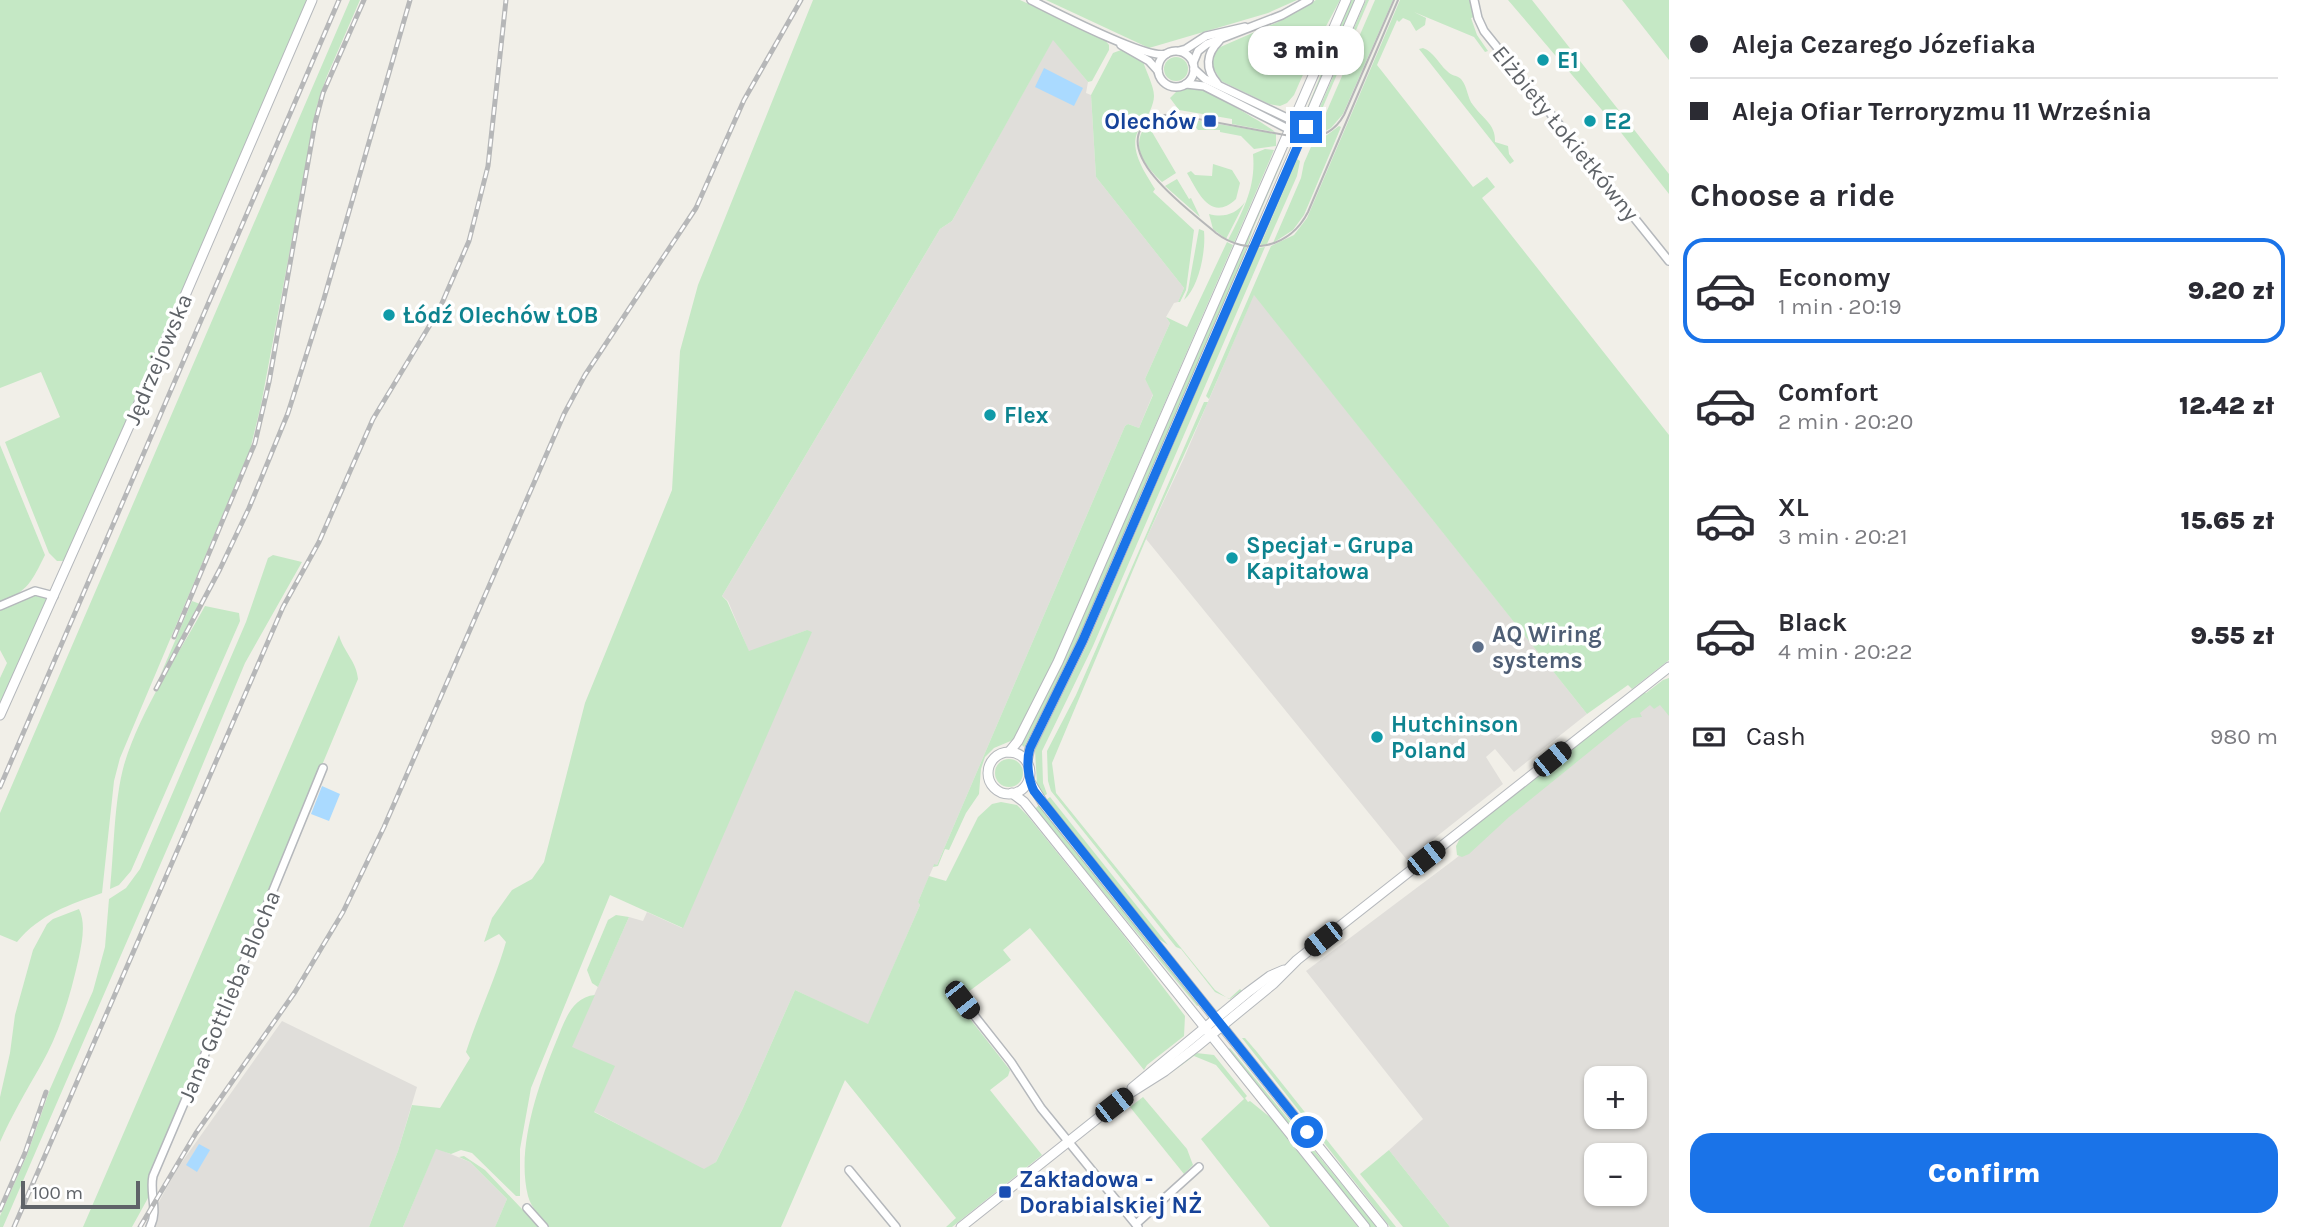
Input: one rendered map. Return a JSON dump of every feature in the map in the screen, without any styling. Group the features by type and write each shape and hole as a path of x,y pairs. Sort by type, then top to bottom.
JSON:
{"street":[{"name":"Jędrzejowska","path":"0,715 54,597 312,0"},
{"path":"1031,0 1151,54 1178,52 1206,36 1250,26"},
{"path":"1186,84 1193,75 1196,55 1202,47 1288,12 1308,0"},
{"path":"1009,752 1018,741 1058,662 1346,0"},
{"path":"1027,761 1030,748 1083,640 1360,0"},
{"name":"Elżbiety Łokietkówny","path":"1474,0 1484,31 1669,261"},
{"path":"1111,38 1149,61 1168,85 1204,86 1303,131"},
{"path":"1218,84 1211,74 1208,62 1211,51 1223,38"},
{"path":"1178,52 1184,54 1205,79 1291,125"},
{"path":"1158,71 1161,59 1166,54"},
{"path":"0,606 35,591 54,597"},
{"path":"961,1227 1127,1095 1146,1076 1208,1031 1264,980 1286,968 1669,667"},
{"path":"1365,1227 1024,802 1012,793 999,790 989,778 992,761 997,755 1009,752 1022,756 1027,761 1030,769 1029,780 1034,791 1383,1227"},
{"name":"Jana Gottlieba Blocha","path":"150,1227 154,1215 151,1189 153,1176 323,768"},
{"path":"1012,793 1022,790 1029,780"},
{"path":"962,1000 1011,1062 1041,1108 1137,1226 1199,1167"},
{"path":"849,1170 896,1227"},
{"path":"527,1208 544,1227"}],"shaded area":[{"path":"1053,39 1088,82 1086,93 1091,95 1096,177 1184,288 1178,302 1174,303 1166,317 1170,323 1145,379 1153,394 1139,428 1128,424 1125,426 937,865 934,865 918,902 920,905 868,1025 795,990 716,1162 704,1170 593,1111 571,1047 629,917 643,921 647,912 682,928 807,630 749,652 728,601 722,596 940,229 952,221"},
{"path":"1254,294 1587,714 1514,772 1495,749 1486,757 1503,784 1407,860 1146,539"},
{"path":"1648,701 1658,702 1669,715 1669,1227 1450,1227 1389,1150 1423,1119 1306,971 1455,859"},
{"path":"282,1021 417,1087 398,1151 369,1227 145,1227 177,1169"},
{"path":"436,1148 470,1162 507,1199 495,1227 403,1227"}],"green space":[{"path":"0,0 307,0 147,377 65,561 57,561 49,553 5,442 60,417 41,372 0,388"},
{"path":"350,0 360,0 317,105 261,405 250,450 120,758 114,781 102,893 45,917 17,942 0,935 0,813"},
{"path":"813,0 1020,0 1104,39 1109,50 1092,81 1088,82 1053,40 952,221 940,229 722,596 727,601 749,651 807,630 812,632 683,928 610,895 531,1088 520,1149 520,1196 516,1196 472,1153 461,1150 451,1154 436,1149 403,1227 369,1227 412,1105 440,1108 470,1058 466,1052 506,942 499,934 484,942 492,918 512,890 532,879 544,862 585,703 672,490 680,351 698,285"},
{"path":"1046,0 1297,0 1268,13 1149,48"},
{"path":"1316,0 1340,0 1294,95 1287,103 1280,106 1269,104 1221,81 1212,66 1212,57 1218,48 1278,22"},
{"path":"1351,0 1356,0 1304,116"},
{"path":"1366,0 1369,0 1310,137 1307,137"},
{"path":"1375,0 1393,0 1343,114 1331,128 1316,136"},
{"path":"1400,0 1470,0 1474,17 1471,18 1477,35 1488,51 1485,52 1474,37 1414,12 1426,18 1425,25 1416,31 1410,21 1403,18 1399,22 1397,20 1377,65 1473,187 1487,177 1495,187 1482,198 1669,435 1669,660 1632,689 1628,685 1587,714 1254,295 1209,399 1206,396 1271,246 1294,235 1307,218"},
{"path":"1508,0 1532,0 1669,174 1669,194 1619,130"},
{"path":"1622,0 1669,0 1669,60"},
{"path":"1423,48 1449,73 1461,79 1471,102 1491,126 1495,142 1508,146 1514,161 1510,164 1419,49"},
{"path":"1121,50 1143,61 1154,92 1152,107 1135,141 1138,158 1155,189 1153,192 1194,230 1186,290 1180,302 1184,288 1096,177 1091,95 1113,53"},
{"path":"1176,57 1184,61 1188,69 1184,77 1176,81 1168,77 1164,69 1168,61"},
{"path":"1187,87 1198,88 1212,95 1275,132 1232,124 1232,119 1179,110 1170,98"},
{"path":"1189,119 1276,134 1276,146 1254,149 1241,136 1220,130 1198,130"},
{"path":"1149,122 1176,173 1162,182 1149,169 1139,146 1143,130"},
{"path":"1341,127 1304,215 1293,230 1273,243 1314,140"},
{"path":"1265,149 1274,150 1234,243 1228,240 1251,187 1253,154"},
{"path":"1283,154 1238,273 1079,639 1024,747 1021,744 1062,664"},
{"path":"1297,159 1300,161 1297,176 1267,244 1260,246"},
{"path":"1213,164 1232,170 1240,183 1236,199 1219,208 1206,202 1187,173 1191,171 1195,175 1212,176"},
{"path":"1177,179 1189,199 1191,198 1200,217 1165,186"},
{"path":"1245,202 1226,239 1213,229 1209,214 1229,214 1238,210"},
{"path":"1199,229 1204,231 1203,258 1194,287 1184,300 1188,290"},
{"path":"1227,242 1233,245 1054,659 1013,740 994,748 985,757 979,794 966,813 949,850 945,849 938,866 933,867 934,864 937,865 1125,426 1128,424 1139,428 1153,395 1145,379 1170,323 1166,317 1187,327"},
{"path":"1265,247 1093,646 1042,751 1043,783 1047,794 1044,796 1037,785 1035,750 1088,643 1258,248"},
{"path":"1204,402 1208,402 1146,539 1052,763 1056,793 1215,990 1226,997 1215,992 1181,949 1176,947 1051,791 1048,781 1047,751 1076,695"},
{"path":"0,445 45,555 28,584 0,604"},
{"path":"273,555 302,562 245,663 3,1227 0,1227 0,1216 27,1155 50,1089 93,991 105,947 109,899 126,888 140,869 246,622 268,558"},
{"path":"39,594 46,596 47,602 0,705 0,678 7,663 0,650 0,608"},
{"path":"192,601 200,604 160,676"},
{"path":"205,606 239,613 240,621 131,871 119,885 110,889 116,810 124,765 131,744 160,684"},
{"path":"339,635 358,679 150,1177 148,1198 132,1227 83,1227"},
{"path":"1669,678 1669,716 1660,705 1654,709 1650,705 1640,713 1642,717 1626,722 1509,817 1469,854 1462,857 1457,855 1456,846 1462,834 1644,692"},
{"path":"1009,759 1019,763 1023,773 1019,783 1009,787 999,783 995,773 999,763"},
{"path":"1050,797 1168,945 1156,937 1046,800"},
{"path":"1001,802 1017,805 1027,815 1121,932 1185,1016 1184,1036 1144,1070 1030,928 1003,950 1011,960 956,1001 1010,1070 1008,1076 990,1090 1042,1155 952,1227 946,1227 956,1218 845,1080 781,1227 549,1227 528,1196 525,1177 527,1138 542,1078 562,1027 574,1006 595,995 572,1047 615,1066 594,1112 704,1169 716,1162 795,990 868,1024 920,905 918,902 929,876 946,881 978,817 992,804"},
{"path":"1039,805 1199,1005 1197,1006 1035,809"},
{"path":"79,909 83,926 82,939 64,1012 48,1052 0,1142 0,1097 15,1015 33,950 47,924"},
{"path":"616,915 629,917 598,987 592,983 587,970 608,920"},
{"path":"1242,1038 1257,1052 1396,1227 1390,1227"},
{"path":"1230,1048 1377,1227 1370,1227 1228,1050"},
{"path":"1196,1053 1214,1055 1247,1096 1245,1098 1248,1102 1271,1118 1358,1227 1270,1227 1201,1139 1244,1099 1216,1065 1194,1056 1171,1073"},
{"path":"1143,1097 1187,1149 1193,1165 1184,1174 1130,1107"},
{"path":"1389,1150 1450,1227 1403,1227 1360,1174"},
{"path":"464,1156 485,1170 539,1227 495,1227 507,1199 470,1162 459,1157"}],"water":[{"path":"1044,68 1083,88 1074,106 1035,87"},
{"path":"322,786 340,794 329,821 311,814"},
{"path":"199,1144 210,1150 197,1172 186,1165"}],"tram line":[{"path":"1394,0 1344,115 1331,130 1314,137 1301,138 1176,115 1157,116 1142,127 1138,140 1141,155 1149,170 1176,200 1228,240 1241,245 1267,245 1290,234 1308,212 1398,0"}],"railway":[{"path":"0,787 339,0"},
{"path":"174,637 255,443 269,382 315,123 323,93 364,0"},
{"path":"156,689 220,569 249,508 288,413 323,302 410,0"},
{"path":"14,1227 283,607 319,542 373,419 439,310 469,241 488,166 506,0"},
{"path":"140,1227 196,1133 295,992 343,912 384,827 564,414 585,375 696,208 744,100 801,0"},
{"path":"0,1210 25,1153 46,1092"}],"place":[{"name":"E1","path":"1543,60"},
{"name":"Olechów","path":"1210,121"},
{"name":"E2","path":"1590,121"},
{"name":"Łódź Olechów ŁOB","path":"389,315"},
{"name":"Flex","path":"990,415"},
{"name":"Specjał - Grupa Kapitałowa","path":"1232,558"},
{"name":"AQ Wiring systems","path":"1478,647"},
{"name":"Hutchinson Poland","path":"1377,737"},
{"name":"Zakładowa - Dorabialskiej NŻ","path":"1005,1192"}],"route":[{"path":"1306,127 1083,640 1030,748 1027,761 1030,769 1029,780 1034,791 1307,1132"}]}
